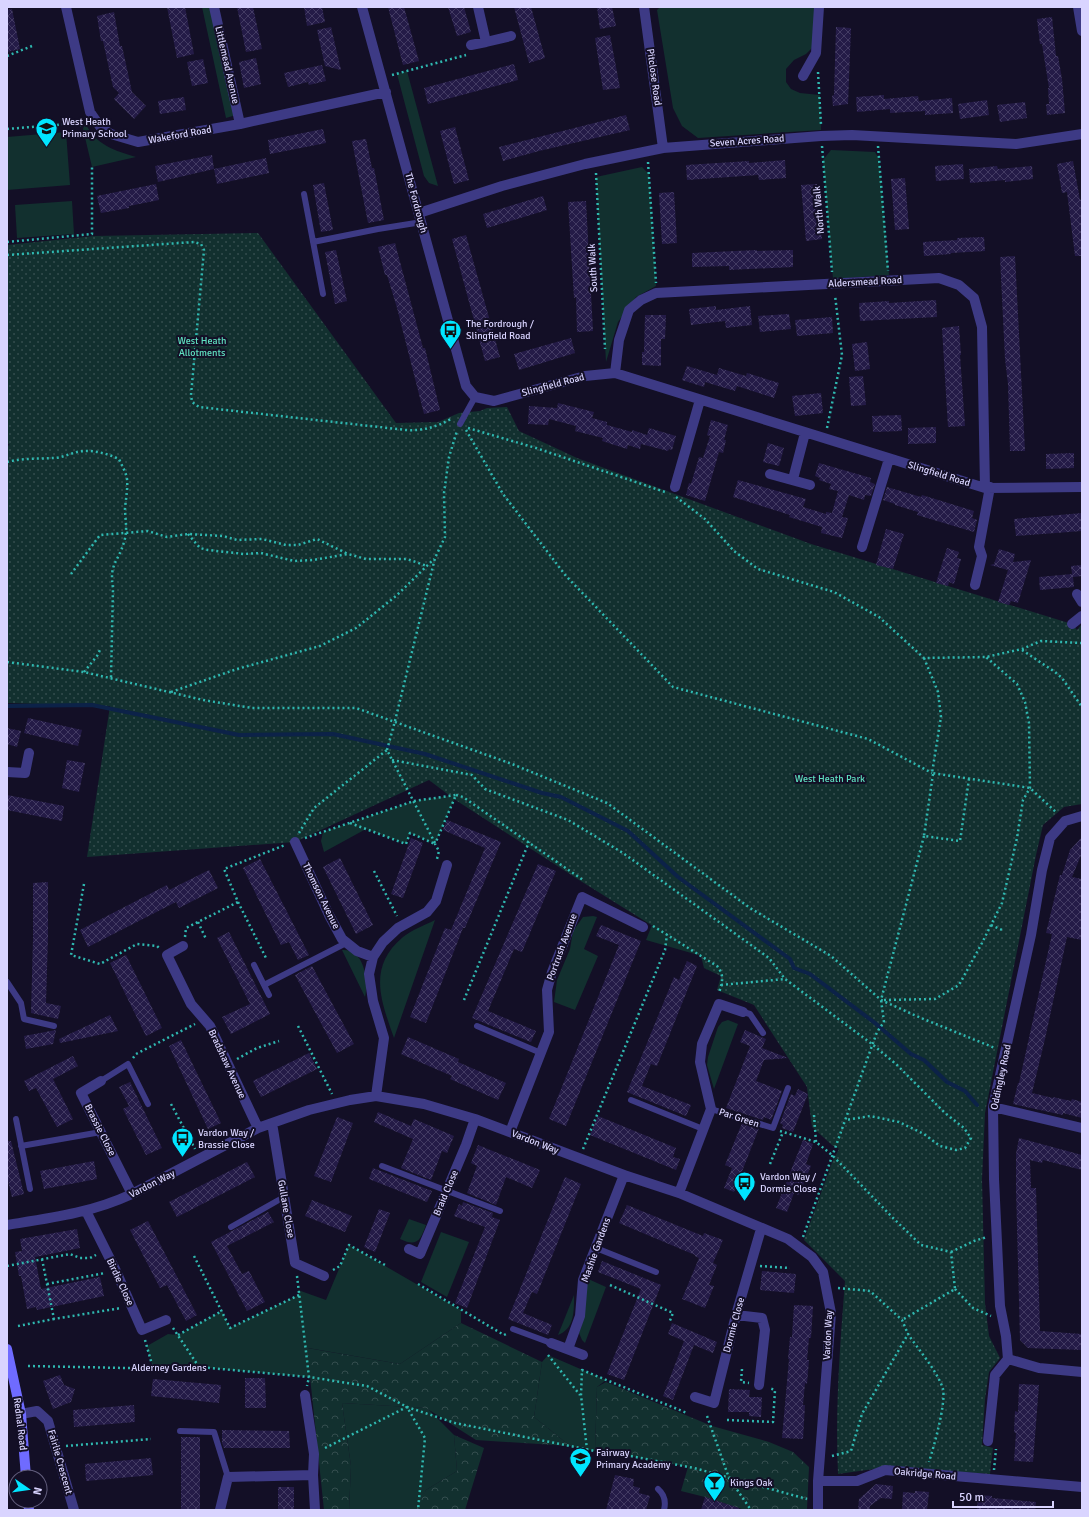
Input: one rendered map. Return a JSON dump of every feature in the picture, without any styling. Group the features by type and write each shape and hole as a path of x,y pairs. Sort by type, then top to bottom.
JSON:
{"street":[{"name":"Wakeford Road","path":"66,7 90,112 101,128 111,134 138,142 240,124 386,92"},
{"name":"Littlemead Avenue","path":"214,7 240,124"},
{"name":"The Fordrough","path":"362,7 466,386 475,397"},
{"path":"478,7 486,42"},
{"name":"Pitclose Road","path":"644,7 663,148"},
{"path":"803,76 816,53 819,7"},
{"path":"1078,7 1082,31"},
{"path":"471,45 511,36"},
{"name":"Seven Acres Road","path":"420,217 502,186 596,162 663,148 821,136 878,136 1016,144 1082,134"},
{"name":"Aldersmead Road","path":"615,373 619,340 630,310 641,300 656,293 939,278 959,285 974,298 982,327 987,487"},
{"name":"Slingfield Road","path":"475,397 494,401 585,376 615,373 889,459 987,487 1082,487"},
{"path":"672,492 700,400"},
{"path":"793,479 805,433"},
{"path":"862,547 889,459"},
{"path":"770,474 793,479 810,485"},
{"path":"975,585 982,556 979,547 987,487"},
{"path":"1072,624 1082,616"},
{"path":"7,772 25,773 29,753"},
{"path":"1065,821 1082,816"},
{"name":"Oddingley Road","path":"1008,1359 1000,1306 993,1107 1006,1053 1031,935 1042,870 1050,838 1065,821"},
{"name":"Thomson Avenue","path":"295,842 329,915 342,939 357,951 373,957"},
{"path":"376,1096 384,1038 372,1001 370,974 373,957 383,942 402,926 427,912 436,901 447,865"},
{"name":"Portrush Avenue","path":"510,1132 549,1032 547,990 552,972 582,896 643,927"},
{"path":"167,955 184,946"},
{"name":"Bradshaw Avenue","path":"167,955 191,1004 210,1026 258,1128"},
{"path":"719,1004 743,1012"},
{"name":"Par Green","path":"679,1193 711,1109 700,1062 702,1044 719,1004"},
{"name":"Brassie Close","path":"101,1081 81,1093 132,1194"},
{"name":"Vardon Way","path":"7,1225 86,1211 111,1204 258,1128 309,1110 350,1100 376,1096 424,1104 510,1132 624,1176 679,1193 788,1240 812,1256 823,1272 831,1313 819,1459 818,1506"},
{"path":"993,1107 1082,1128"},
{"name":"Braid Close","path":"409,1249 420,1254 475,1120"},
{"name":"Gullane Close","path":"272,1123 295,1263"},
{"name":"Mashie Gardens","path":"568,1350 580,1316 583,1280 624,1176"},
{"name":"Birdie Close","path":"86,1211 116,1271 142,1330"},
{"name":"Dormie Close","path":"695,1397 714,1403 736,1315 761,1228"},
{"path":"295,1263 324,1276"},
{"path":"736,1315 762,1318 765,1330 760,1385"},
{"path":"142,1330 166,1320"},
{"path":"551,1343 583,1355"},
{"name":"Rednal Road","path":"7,1348 21,1414 25,1469"},
{"path":"988,1441 995,1375 1008,1359 1039,1368 1082,1372"},
{"path":"305,1394 314,1454 313,1475 315,1510"},
{"name":"Fairlie Crescent","path":"21,1414 37,1411 48,1420 74,1510"},
{"name":"Oakridge Road","path":"818,1481 857,1481 885,1470 1082,1487"},
{"path":"220,1510 228,1477 313,1475"}],"lane":[{"path":"304,194 323,294"},
{"path":"313,242 378,229 420,217"},
{"path":"460,424 475,397"},
{"path":"264,985 346,943"},
{"path":"254,965 269,995"},
{"path":"7,982 21,1003 24,1020 54,1026"},
{"path":"743,1012 750,1014 763,1033"},
{"path":"476,1026 541,1053"},
{"path":"128,1064 148,1104"},
{"name":"Brassie Close","path":"101,1081 128,1064"},
{"name":"Par Green","path":"711,1109 773,1128 788,1088"},
{"path":"631,1100 703,1129"},
{"path":"16,1119 30,1189"},
{"path":"21,1146 101,1132"},
{"path":"382,1166 500,1211"},
{"path":"231,1227 284,1197"},
{"path":"596,1248 656,1272"},
{"path":"512,1329 551,1343"},
{"path":"180,1432 214,1432 228,1477"},
{"path":"658,1489 663,1493 665,1499 664,1510"}],"path":[{"path":"381,78 472,54 471,45"},
{"path":"7,56 32,46"},
{"name":"North Walk","path":"816,53 820,89 821,136 842,355 825,439"},
{"path":"7,129 80,123 83,129"},
{"path":"878,136 889,281"},
{"path":"648,152 656,293"},
{"name":"South Walk","path":"596,162 606,354"},
{"path":"7,242 92,234 92,167"},
{"path":"7,255 194,242 201,244 204,250 191,395 192,402 199,407 419,430 437,426 465,413"},
{"path":"170,692 237,669 320,646 356,628 396,596 434,558 445,537 444,494 449,457 460,424"},
{"path":"799,1247 846,1120 872,1044 877,1032 884,1022 881,1000 924,836 932,774 941,717 938,692 924,658 879,617 834,592 758,569 734,551 704,519 672,492 464,427 503,494 566,576 673,687 868,739 932,774 1030,788 1065,821"},
{"path":"7,462 55,458 90,450 118,459 124,469 127,480 125,510 127,533 124,544 113,564 111,576 113,595 112,678"},
{"path":"71,574 100,535 148,531 167,537 188,534 223,536 237,540 262,539 286,545 298,545 317,539 348,554 366,559 407,559 427,566"},
{"path":"188,534 200,548 244,554 261,553 294,561 313,560 348,554"},
{"path":"295,842 314,808 387,750 396,722 434,558"},
{"path":"924,658 986,657 1022,650 1041,641 1082,643"},
{"path":"84,672 100,650"},
{"path":"1022,650 1062,678 1082,708"},
{"path":"881,1000 935,999 959,985 1002,903 1017,838 1023,800 1030,788 1030,723 1025,702 1017,684 986,657"},
{"path":"7,662 84,672 203,700 252,708 356,708 512,764 607,803 750,908 831,956 881,1000 1006,1053"},
{"path":"387,750 439,851 436,858 447,865"},
{"path":"392,760 472,775 485,788 568,820 623,853 770,958 785,979 872,1044 897,1065 945,1113 964,1128 971,1138 965,1148 956,1150 940,1146 924,1134 899,1122 870,1116 846,1120"},
{"path":"924,836 960,841 969,779"},
{"path":"435,844 456,795"},
{"path":"266,958 238,902 224,869 295,842 414,801 456,795 464,797 583,880"},
{"path":"350,823 406,844 410,833 435,844"},
{"path":"464,1000 529,842"},
{"path":"374,870 402,926"},
{"path":"84,884 71,955 100,964 137,944 157,946 167,955"},
{"path":"184,946 186,928 238,902"},
{"path":"198,922 206,939"},
{"path":"643,927 652,925 717,966 722,971 719,1004"},
{"path":"991,925 1002,930"},
{"path":"579,1158 665,950 667,934"},
{"path":"721,985 785,979"},
{"path":"128,1064 136,1054 204,1019"},
{"path":"298,1026 336,1103"},
{"path":"228,1064 257,1048 279,1041"},
{"path":"171,1104 200,1158"},
{"path":"814,1116 816,1142"},
{"path":"773,1128 816,1142 832,1155 921,1245 951,1252 974,1240 984,1237 997,1237"},
{"path":"770,1164 783,1132"},
{"path":"324,1276 340,1266 349,1245 385,1265"},
{"path":"7,1266 70,1254 80,1258 90,1258 105,1250"},
{"path":"951,1252 955,1289 973,1308 1003,1321"},
{"path":"194,1256 230,1328 299,1295"},
{"path":"42,1259 54,1320"},
{"path":"295,1263 309,1377"},
{"path":"751,1264 790,1268"},
{"path":"47,1284 116,1271"},
{"path":"418,1284 504,1335 512,1329"},
{"path":"610,1286 673,1313 669,1323"},
{"path":"826,1286 870,1291 902,1320 908,1334 937,1376 943,1390 942,1412 926,1474"},
{"path":"902,1320 955,1289"},
{"path":"18,1326 132,1306"},
{"path":"178,1335 222,1311"},
{"path":"166,1320 178,1335 199,1367"},
{"path":"142,1330 153,1368"},
{"path":"819,1459 851,1451 862,1414 908,1334"},
{"path":"548,1355 581,1395"},
{"name":"Alderney Gardens","path":"28,1366 153,1368 199,1367 309,1377 368,1386 407,1407 455,1423 587,1450 694,1468 818,1506"},
{"path":"727,1420 773,1422 775,1390 760,1385 741,1382 742,1369"},
{"path":"587,1450 581,1395 582,1370 687,1412"},
{"path":"314,1454 407,1407 425,1438 418,1510"},
{"path":"707,1416 729,1478 751,1510"},
{"path":"81,1445 151,1439"},
{"path":"988,1441 996,1445 993,1479"}],"green space":[{"path":"202,7 210,7 236,115 226,118"},
{"path":"660,7 816,7 814,46 806,54 794,60 786,69 786,82 791,89 800,93 820,95 821,130 698,138 682,126 673,108 657,10"},
{"path":"407,71 438,186 429,183 424,176 397,74"},
{"path":"85,123 95,137 107,146 136,157 92,167 83,129"},
{"path":"66,132 70,185 7,190 7,137"},
{"path":"831,150 875,152 879,159 889,275 833,279 823,160"},
{"path":"642,167 649,174 656,286 636,297 618,322 606,362 596,177"},
{"path":"72,201 74,234 17,238 15,205"},
{"name":"West Heath Park","path":"258,233 396,423 438,422 459,413 480,411 487,408 507,407 519,431 577,458 811,544 1072,624 1077,630 1082,624 1082,804 1064,807 1043,825 985,1113 982,1179 985,1303 989,1336 1000,1358 989,1372 985,1399 982,1445 993,1448 990,1474 888,1467 838,1474 838,1401 845,1281 804,1240 833,1160 839,1149 833,1146 812,1127 807,1087 754,1005 717,990 721,976 704,968 701,956 579,880 454,799 429,780 295,842 87,857 110,706 7,703 7,446 10,445 7,443 7,245 94,236"},
{"path":"456,795 435,844 410,833 406,844 366,829 324,852 321,841 323,832 414,801"},
{"path":"583,917 597,917 584,949 598,956 575,1010 554,1002 557,980 570,949 573,931"},
{"path":"435,920 394,1038 385,1011 380,985 381,972 385,960 392,948 403,937"},
{"path":"652,925 705,957 646,940"},
{"path":"342,950 355,954 363,966 366,982 365,997"},
{"path":"728,1020 738,1024 714,1089 707,1065 708,1057 718,1027 722,1022"},
{"path":"409,1219 426,1225 420,1239 414,1242 400,1239"},
{"path":"441,1232 469,1242 447,1297 421,1282"},
{"path":"349,1245 461,1310 461,1323 400,1364 308,1348 309,1377 199,1367 153,1368 147,1346 168,1334 178,1335 222,1311 230,1328 299,1295 298,1290 326,1300"},
{"path":"586,1278 606,1287 585,1343 579,1333 584,1317"},
{"path":"574,1295 571,1324 564,1332 558,1335"},
{"path":"461,1323 542,1362 534,1417 570,1446 476,1440 426,1408 342,1403 351,1466 349,1510 324,1510 307,1348 400,1364"},
{"path":"548,1355 606,1380 597,1387 595,1451 570,1446 534,1417 542,1362"},
{"path":"606,1382 712,1426 769,1442 793,1452 809,1467 807,1509 745,1510 681,1491 688,1467 595,1451 597,1387"},
{"path":"342,1403 427,1408 454,1435 457,1471 426,1490 419,1510 349,1510 351,1466"},
{"path":"454,1435 484,1448 465,1510 416,1510 426,1490 457,1471"}],"building":[{"path":"167,7 185,7 194,54 177,58"},
{"path":"237,7 253,7 262,49 246,52"},
{"path":"304,7 322,7 325,22 307,26"},
{"path":"388,7 404,7 419,61 403,65"},
{"path":"448,7 464,7 471,32 457,36"},
{"path":"514,7 531,7 545,58 529,63"},
{"path":"597,7 612,7 616,26 600,29"},
{"path":"12,9 20,49 7,52 7,10"},
{"path":"114,12 120,46 122,46 132,92 146,106 134,119 114,99 119,93 113,87 103,41 101,41 97,16"},
{"path":"1052,17 1056,56 1058,56 1062,79 1065,113 1047,115 1046,104 1049,104 1049,88 1042,44 1040,44 1037,19"},
{"path":"331,27 341,70 325,66 317,30"},
{"path":"836,27 851,28 848,104 833,106 832,96 834,95"},
{"path":"610,35 620,88 603,90 595,38"},
{"path":"256,58 261,84 244,88 239,62"},
{"path":"203,59 208,83 192,86 187,62"},
{"path":"514,64 518,80 428,104 424,88"},
{"path":"322,65 326,81 309,85 308,82 288,87 284,73"},
{"path":"884,95 884,99 918,96 919,101 952,98 953,113 925,115 925,111 890,113 890,109 857,112 856,97"},
{"path":"184,97 186,110 160,114 158,101"},
{"path":"987,100 989,115 960,119 958,104"},
{"path":"1025,102 1027,118 1000,122 997,105"},
{"path":"626,115 630,130 503,161 499,147"},
{"path":"455,127 469,180 454,184 440,131"},
{"path":"323,129 326,143 270,154 268,140"},
{"path":"366,139 372,168 374,168 384,220 368,223 352,141"},
{"path":"212,155 214,169 158,182 155,166"},
{"path":"266,158 269,173 217,184 214,169"},
{"path":"785,160 786,178 759,180 758,175 687,180 686,165"},
{"path":"1073,161 1080,200 1082,199 1082,256 1075,256 1067,192 1062,193 1057,164"},
{"path":"963,164 964,179 936,181 935,166"},
{"path":"997,166 998,169 1032,166 1033,179 1005,182 1005,180 970,183 969,169"},
{"path":"905,178 909,229 895,230 891,179"},
{"path":"324,183 333,230 321,232 313,185"},
{"path":"156,184 159,200 129,206 129,208 101,213 97,196"},
{"path":"817,184 822,239 806,241 801,185"},
{"path":"674,192 677,243 662,244 659,193"},
{"path":"543,196 547,210 487,228 483,214"},
{"path":"586,201 593,331 577,332 576,297 574,298 568,202"},
{"path":"466,235 500,357 485,361 452,239"},
{"path":"984,237 985,251 924,256 923,242 957,240 957,238"},
{"path":"395,243 423,348 425,348 440,410 424,414 397,308 387,275 385,275 378,247"},
{"path":"336,250 347,301 335,304 325,252"},
{"path":"793,250 793,267 729,270 729,266 692,267 692,253"},
{"path":"1015,256 1025,451 1010,451 1008,384 1005,359 1000,257"},
{"path":"936,300 937,317 860,321 859,303"},
{"path":"716,306 716,310 750,306 752,325 726,328 725,321 691,325 689,309"},
{"path":"789,314 791,329 760,332 758,316"},
{"path":"645,315 666,315 665,339 661,339 661,366 642,365 642,352 644,352"},
{"path":"832,317 833,333 797,336 795,320"},
{"path":"959,326 965,426 948,427 942,328"},
{"path":"571,338 575,353 519,370 514,354"},
{"path":"867,342 870,369 855,371 852,344"},
{"path":"687,366 717,375 719,368 746,376 747,373 779,383 774,398 737,386 735,391 705,382 704,387 682,380"},
{"path":"863,376 866,405 851,406 849,377"},
{"path":"821,393 823,413 795,416 792,396"},
{"path":"558,403 594,412 592,418 607,422 607,425 632,432 632,430 647,435 649,428 676,436 672,450 669,449 668,451 641,444 640,449 628,445 627,449 602,441 603,438 575,431 576,426 549,419 548,425 528,424 529,406 557,408"},
{"path":"901,415 902,431 873,432 872,416"},
{"path":"711,420 728,425 724,440 726,440 723,453 719,452 705,501 686,495 699,457 703,458 710,436 707,435"},
{"path":"936,427 936,443 908,444 908,428"},
{"path":"768,443 784,448 779,466 763,462"},
{"path":"1074,453 1074,468 1046,469 1046,454"},
{"path":"819,463 871,478 870,482 875,484 871,496 865,495 864,500 849,495 842,517 848,518 842,538 821,533 822,527 733,497 738,480 806,499 803,507 826,514 826,512 832,513 838,491 829,489 831,484 819,480 820,478 815,476"},
{"path":"887,487 921,497 922,495 974,511 972,518 977,520 974,532 917,515 918,512 883,500"},
{"path":"1082,513 1082,531 1016,536 1014,519"},
{"path":"886,529 904,534 893,569 876,565"},
{"path":"947,548 959,552 957,558 961,559 954,584 949,582 948,586 936,583"},
{"path":"999,549 1015,554 1013,562 1031,560 1018,603 1011,601 1009,605 998,602 1008,570 990,565 994,564"},
{"path":"1082,565 1082,576 1073,577 1074,587 1040,590 1039,577 1072,574 1071,566"},
{"path":"28,718 82,730 78,746 24,733"},
{"path":"7,728 21,731 17,747 7,744"},
{"path":"67,760 85,763 79,792 62,788"},
{"path":"7,795 64,806 62,821 7,810"},
{"path":"447,820 501,842 465,928 463,928 426,1023 410,1017 445,928 451,930 485,848 443,830"},
{"path":"1082,837 1082,853 1072,877 1082,879 1082,940 1067,937 1032,1093 1053,1098 1071,1101 1072,1099 1082,1102 1082,1118 1013,1104 1052,934 1046,933 1060,875 1062,875 1070,850"},
{"path":"411,838 423,843 403,898 391,894"},
{"path":"340,858 373,925 356,934 323,867"},
{"path":"260,859 309,955 298,960 289,942 281,945 243,868"},
{"path":"538,864 556,871 522,952 514,949 488,1011 536,1031 531,1042 472,1018"},
{"path":"209,870 218,888 179,908 176,902 88,947 80,930 167,885 169,890"},
{"path":"48,882 46,1003 61,1006 58,1019 31,1013 33,883"},
{"path":"601,925 641,941 566,1126 549,1119 619,945 596,936"},
{"path":"229,932 270,1014 231,1034 222,1017 250,1004 217,938"},
{"path":"126,955 162,1028 146,1036 110,963"},
{"path":"687,961 697,966 657,1066 651,1064 642,1086 691,1105 686,1116 627,1092 674,977 679,980"},
{"path":"312,966 354,1044 337,1053 295,975"},
{"path":"110,1015 118,1031 60,1043 59,1039"},
{"path":"56,1030 53,1044 26,1049 24,1036"},
{"path":"745,1030 766,1039 762,1048 788,1058 764,1060 756,1081 782,1091 771,1120 764,1117 763,1120 726,1108 750,1046 740,1042"},
{"path":"408,1037 459,1059 458,1062 506,1083 498,1100 450,1079 452,1076 401,1054"},
{"path":"181,1040 221,1123 208,1129 169,1046"},
{"path":"309,1053 317,1069 261,1097 253,1081"},
{"path":"73,1056 78,1066 53,1079 73,1119 57,1127 36,1088 29,1091 24,1081"},
{"path":"130,1082 162,1148 146,1155 123,1109 129,1106 119,1087"},
{"path":"798,1089 808,1094 793,1132 782,1128 783,1125 780,1123 791,1094 795,1096"},
{"path":"378,1112 411,1126 414,1119 454,1136 447,1153 442,1151 431,1180 401,1168 413,1139 374,1122"},
{"path":"598,1116 676,1148 673,1157 680,1159 676,1170 590,1135"},
{"path":"337,1117 353,1123 331,1182 314,1176"},
{"path":"742,1123 759,1128 734,1192 724,1188 732,1168 725,1165"},
{"path":"1019,1138 1082,1155 1082,1170 1043,1160 1042,1163 1030,1160 1031,1188 1036,1188 1040,1331 1082,1334 1082,1350 1028,1348 1020,1340 1016,1189 1016,1154"},
{"path":"803,1140 813,1144 806,1164 811,1166 799,1195 794,1193 787,1212 776,1208"},
{"path":"7,1141 11,1141 24,1194 12,1197 7,1177"},
{"path":"478,1145 540,1170 532,1188 506,1177 496,1205 467,1193 477,1166 471,1163"},
{"path":"94,1161 97,1179 44,1189 40,1171"},
{"path":"247,1162 255,1177 177,1217 169,1202"},
{"path":"373,1168 432,1191 427,1202 369,1179"},
{"path":"565,1177 581,1184 537,1294 532,1292 523,1313 552,1325 548,1335 508,1319"},
{"path":"312,1200 352,1216 345,1232 305,1216"},
{"path":"463,1202 493,1213 492,1217 500,1220 467,1308 455,1303 485,1227 454,1216 459,1204 462,1206"},
{"path":"627,1205 703,1236 704,1233 723,1240 713,1263 717,1265 709,1285 714,1286 705,1308 682,1299 699,1258 619,1223"},
{"path":"379,1209 390,1213 375,1252 364,1247"},
{"path":"268,1212 274,1222 227,1246 242,1274 249,1271 265,1302 247,1311 211,1242"},
{"path":"148,1221 197,1315 186,1321 167,1285 160,1288 130,1230"},
{"path":"77,1229 80,1248 35,1257 41,1289 100,1277 104,1296 37,1310 36,1307 27,1309 15,1252 22,1251 20,1239"},
{"path":"602,1261 661,1285 624,1380 607,1374 641,1289 598,1272"},
{"path":"762,1271 796,1274 794,1293 760,1290"},
{"path":"794,1305 813,1306 811,1338 809,1338 807,1360 809,1360 807,1384 805,1383 803,1405 805,1405 803,1439 782,1438"},
{"path":"672,1323 717,1342 713,1353 694,1345 673,1400 663,1396 684,1341 668,1334"},
{"path":"60,1375 64,1385 75,1389 71,1402 53,1409 43,1381"},
{"path":"245,1378 265,1378 266,1408 245,1408"},
{"path":"153,1379 221,1385 219,1403 151,1396"},
{"path":"1019,1384 1039,1385 1033,1462 1014,1461 1016,1433 1014,1432 1015,1411 1018,1412"},
{"path":"729,1389 750,1390 749,1397 762,1397 761,1417 749,1416 749,1412 728,1412"},
{"path":"134,1405 135,1422 74,1427 73,1410"},
{"path":"222,1430 289,1431 290,1448 224,1448 222,1443"},
{"path":"181,1437 200,1437 200,1510 181,1510"},
{"path":"151,1458 153,1475 86,1481 85,1464"},
{"path":"615,1475 634,1479 633,1486 640,1488 639,1493 650,1496 646,1510 606,1510"},
{"path":"876,1484 893,1486 892,1499 881,1498 870,1506 870,1510 858,1510 859,1499"},
{"path":"278,1487 294,1487 294,1510 278,1510"},
{"path":"915,1491 929,1492 927,1510 902,1510 903,1492 915,1493"},
{"path":"978,1495 992,1496 992,1498 1036,1502 1035,1510 977,1510"},
{"name":"Kings Oak","path":"705,1497 739,1508 739,1510 701,1510"}],"waterway":[{"path":"7,706 92,705 239,735 333,734 425,754 542,793 561,797 628,831 678,877 790,959 794,968 810,974 875,1023 911,1054 924,1060 947,1082 965,1091 977,1105"}],"place":[{"name":"West Heath Primary School","path":"46,148"},
{"name":"The Fordrough / Slingfield Road","path":"451,350"},
{"name":"Vardon Way / Brassie Close","path":"182,1158"},
{"name":"Vardon Way / Dormie Close","path":"744,1202"},
{"name":"Fairway Primary Academy","path":"580,1478"},
{"name":"Kings Oak","path":"714,1502"}],"park label":[{"name":"West Heath Allotments","path":"202,346"}]}
